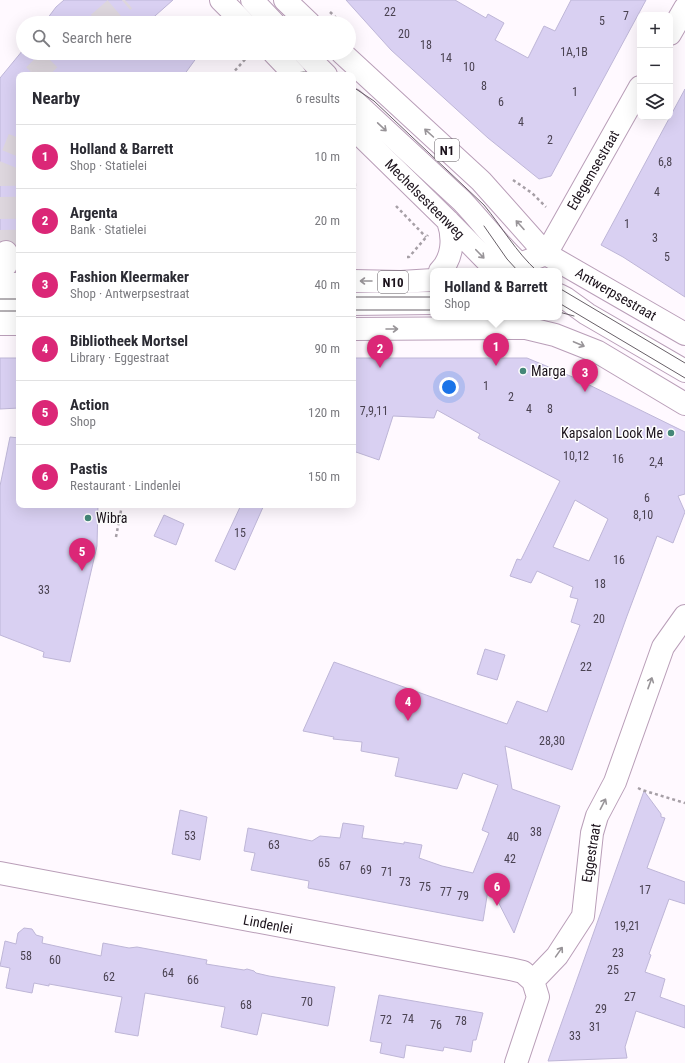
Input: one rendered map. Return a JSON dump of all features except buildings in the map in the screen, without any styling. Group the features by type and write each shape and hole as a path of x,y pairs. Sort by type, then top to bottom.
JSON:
{"main road":[{"path":"221,0 237,16"},
{"path":"252,0 267,16"},
{"path":"285,0 301,16"},
{"path":"673,29 685,8"},
{"path":"281,60 292,72"},
{"path":"311,60 323,72"},
{"name":"N1","path":"350,60 481,181 544,263"},
{"name":"Edegemsestraat","path":"544,263 637,92"},
{"path":"356,103 462,201 500,244 515,268"},
{"name":"Mechelsesteenweg","path":"356,131 494,268"},
{"path":"442,268 449,258 452,243 451,229 448,221"},
{"path":"521,268 544,263"},
{"name":"Antwerpsestraat","path":"544,263 554,268"},
{"path":"4,267 16,281"},
{"name":"Antwerpsestraat","path":"562,272 685,334"},
{"name":"N10","path":"356,281 429,279"},
{"path":"562,297 587,314 685,371"},
{"path":"0,304 16,304"},
{"path":"356,304 430,304"},
{"path":"562,306 587,314"},
{"path":"356,329 525,321 598,352 685,404"},
{"path":"0,324 16,324"},
{"name":"Eggestraat","path":"533,981 557,956 583,916 592,833 597,816 616,777 662,647 685,616"},
{"name":"Lindenlei","path":"0,874 510,969 523,972 533,981"},
{"path":"516,1063 538,997 533,981"}],"path":[{"path":"234,72 244,60"},
{"path":"410,256 426,237"},
{"path":"116,537 121,508"},
{"path":"616,777 642,790 685,802"}],"tunnel":[{"path":"106,16 125,0"},
{"path":"37,72 49,60"},
{"path":"6,252 5,173 16,146"}],"tram line":[{"path":"356,89 374,101 484,205 516,248 534,268"},
{"path":"484,226 507,259 515,268"},
{"path":"562,290 685,363"},
{"path":"356,297 430,297"},
{"path":"0,299 16,299"},
{"path":"562,305 685,378"},
{"path":"356,310 430,310"},
{"path":"0,311 16,311"},
{"path":"562,313 574,316"}],"place":[{"name":"Holland & Barrett","path":"496,366"},
{"name":"Argenta","path":"380,368"},
{"name":"Marga","path":"523,371"},
{"name":"Fashion Kleermaker","path":"585,392"},
{"name":"Kapsalon Look Me","path":"671,433"},
{"name":"Wibra","path":"88,518"},
{"name":"Action","path":"82,571"},
{"name":"Bibliotheek Mortsel","path":"408,721"},
{"name":"Pastis","path":"497,906"}]}
